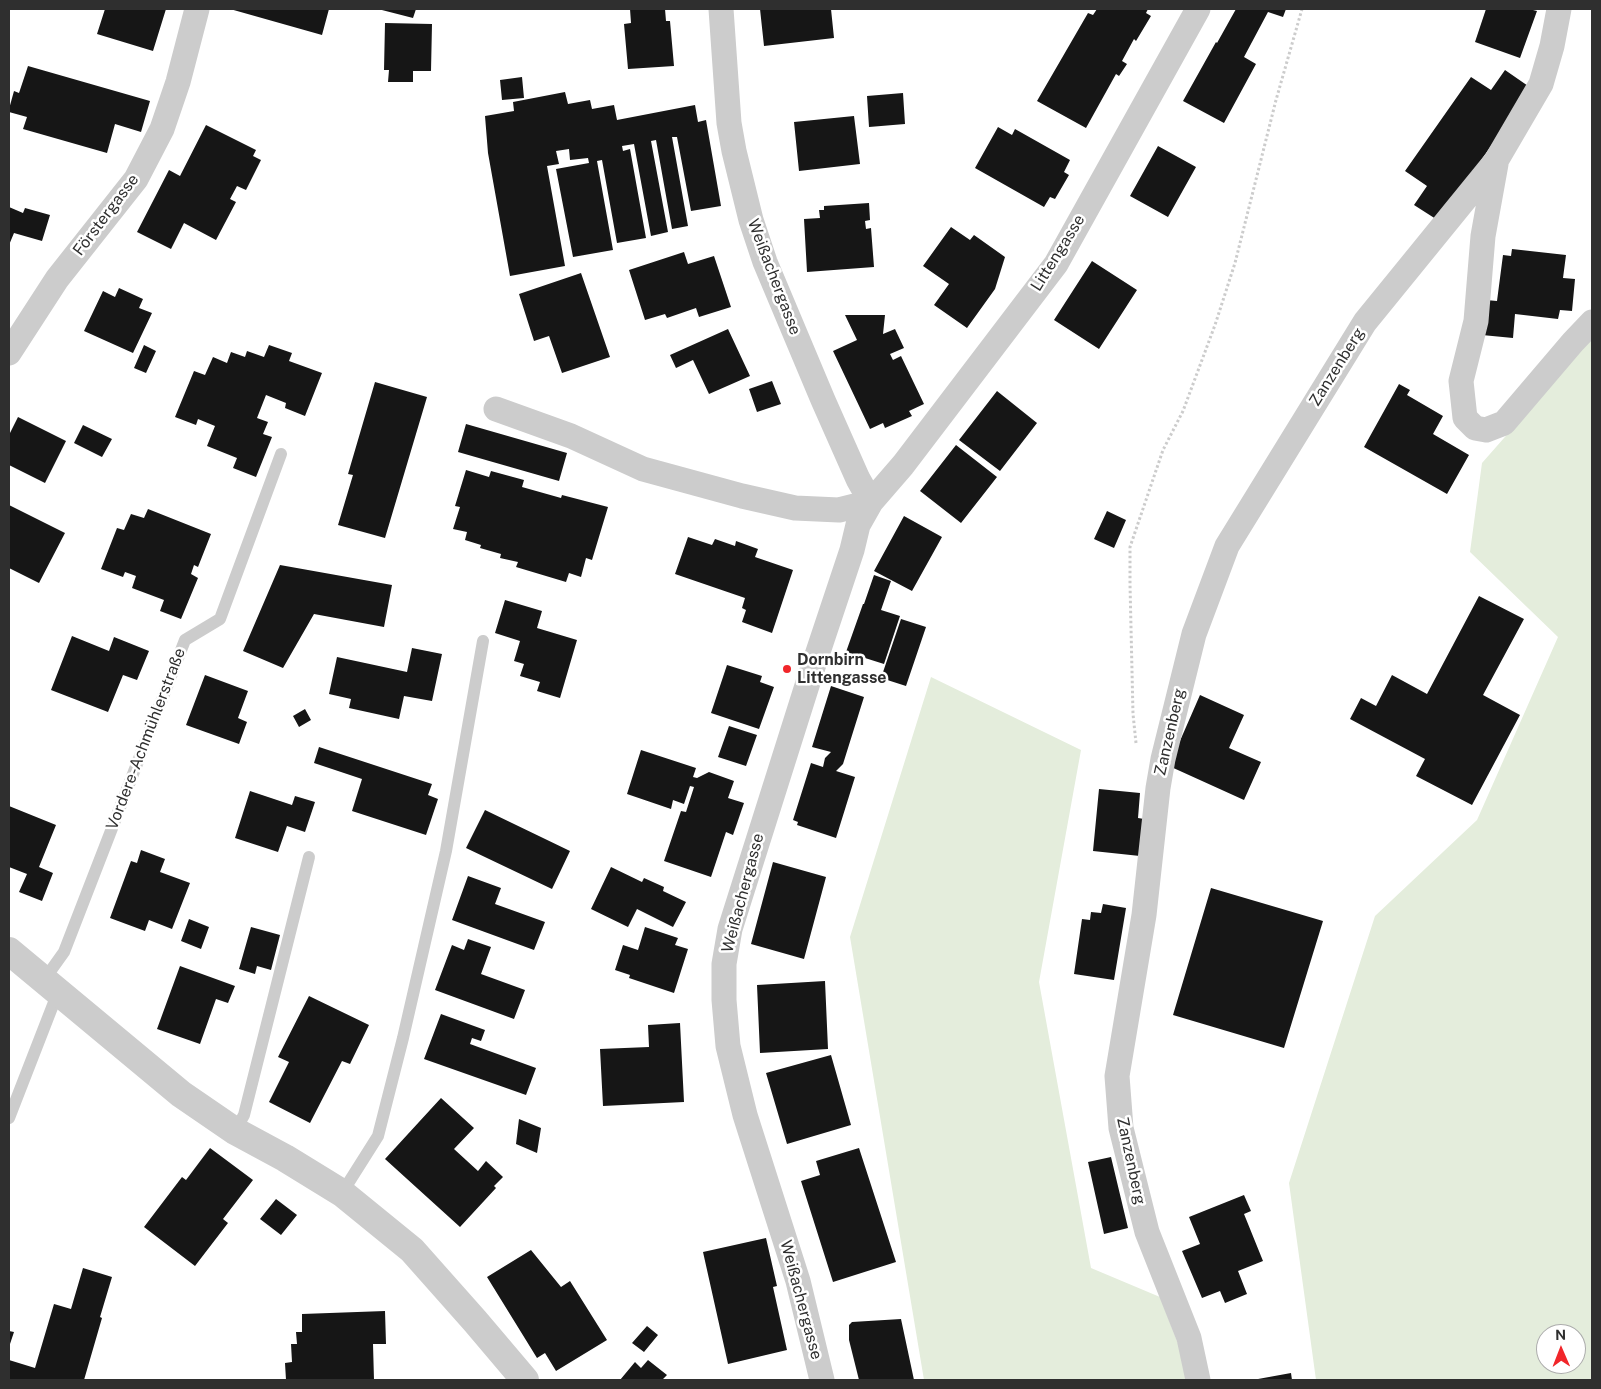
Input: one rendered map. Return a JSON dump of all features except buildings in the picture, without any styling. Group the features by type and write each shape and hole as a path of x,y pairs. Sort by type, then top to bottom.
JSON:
{"street":[{"name":"Förstergasse","path":"9,353 56,279 136,179 162,129 178,82 197,9"},
{"name":"Weißachergasse","path":"722,9 729,123 751,220 765,262 823,400 858,479 871,502 858,524 852,550 761,826 730,929 724,964 724,1000 728,1046 745,1116 798,1282 822,1380"},
{"name":"Littengasse","path":"871,502 903,465 1056,264 1198,9"},
{"name":"Zanzenberg","path":"1198,1380 1189,1338 1147,1232 1121,1128 1118,1085 1144,915 1162,759 1194,634 1226,546 1365,322 1496,161 1541,84 1552,46 1559,9"},
{"name":"Zanzenberg","path":"1496,161 1483,236 1476,320 1461,381 1465,418 1475,428 1486,430 1504,423 1592,322"},
{"path":"496,409 571,436 643,469 742,496 795,508 839,510 871,502"},
{"path":"9,951 180,1094 235,1131 285,1158 342,1193 412,1250 524,1380"}],"lane":[{"name":"Vordere-Achmühlerstraße","path":"9,1118 51,986 185,640 220,619 281,454"},
{"path":"342,1193 378,1136 403,1038 446,851 483,641"},
{"path":"235,1131 244,1115 309,858"}],"path":[{"path":"1137,751 1133,714 1130,547 1163,450 1183,411 1215,325 1235,263 1276,100 1302,9"}],"green space":[{"path":"1592,338 1592,1380 1316,1380 1289,1183 1375,916 1477,820 1558,637 1470,552 1482,463"},
{"path":"931,677 1081,750 1039,982 1091,1268 1160,1297 1192,1380 924,1380 850,937"}],"place":[{"name":"Dornbirn Littengasse","path":"787,669"}]}
